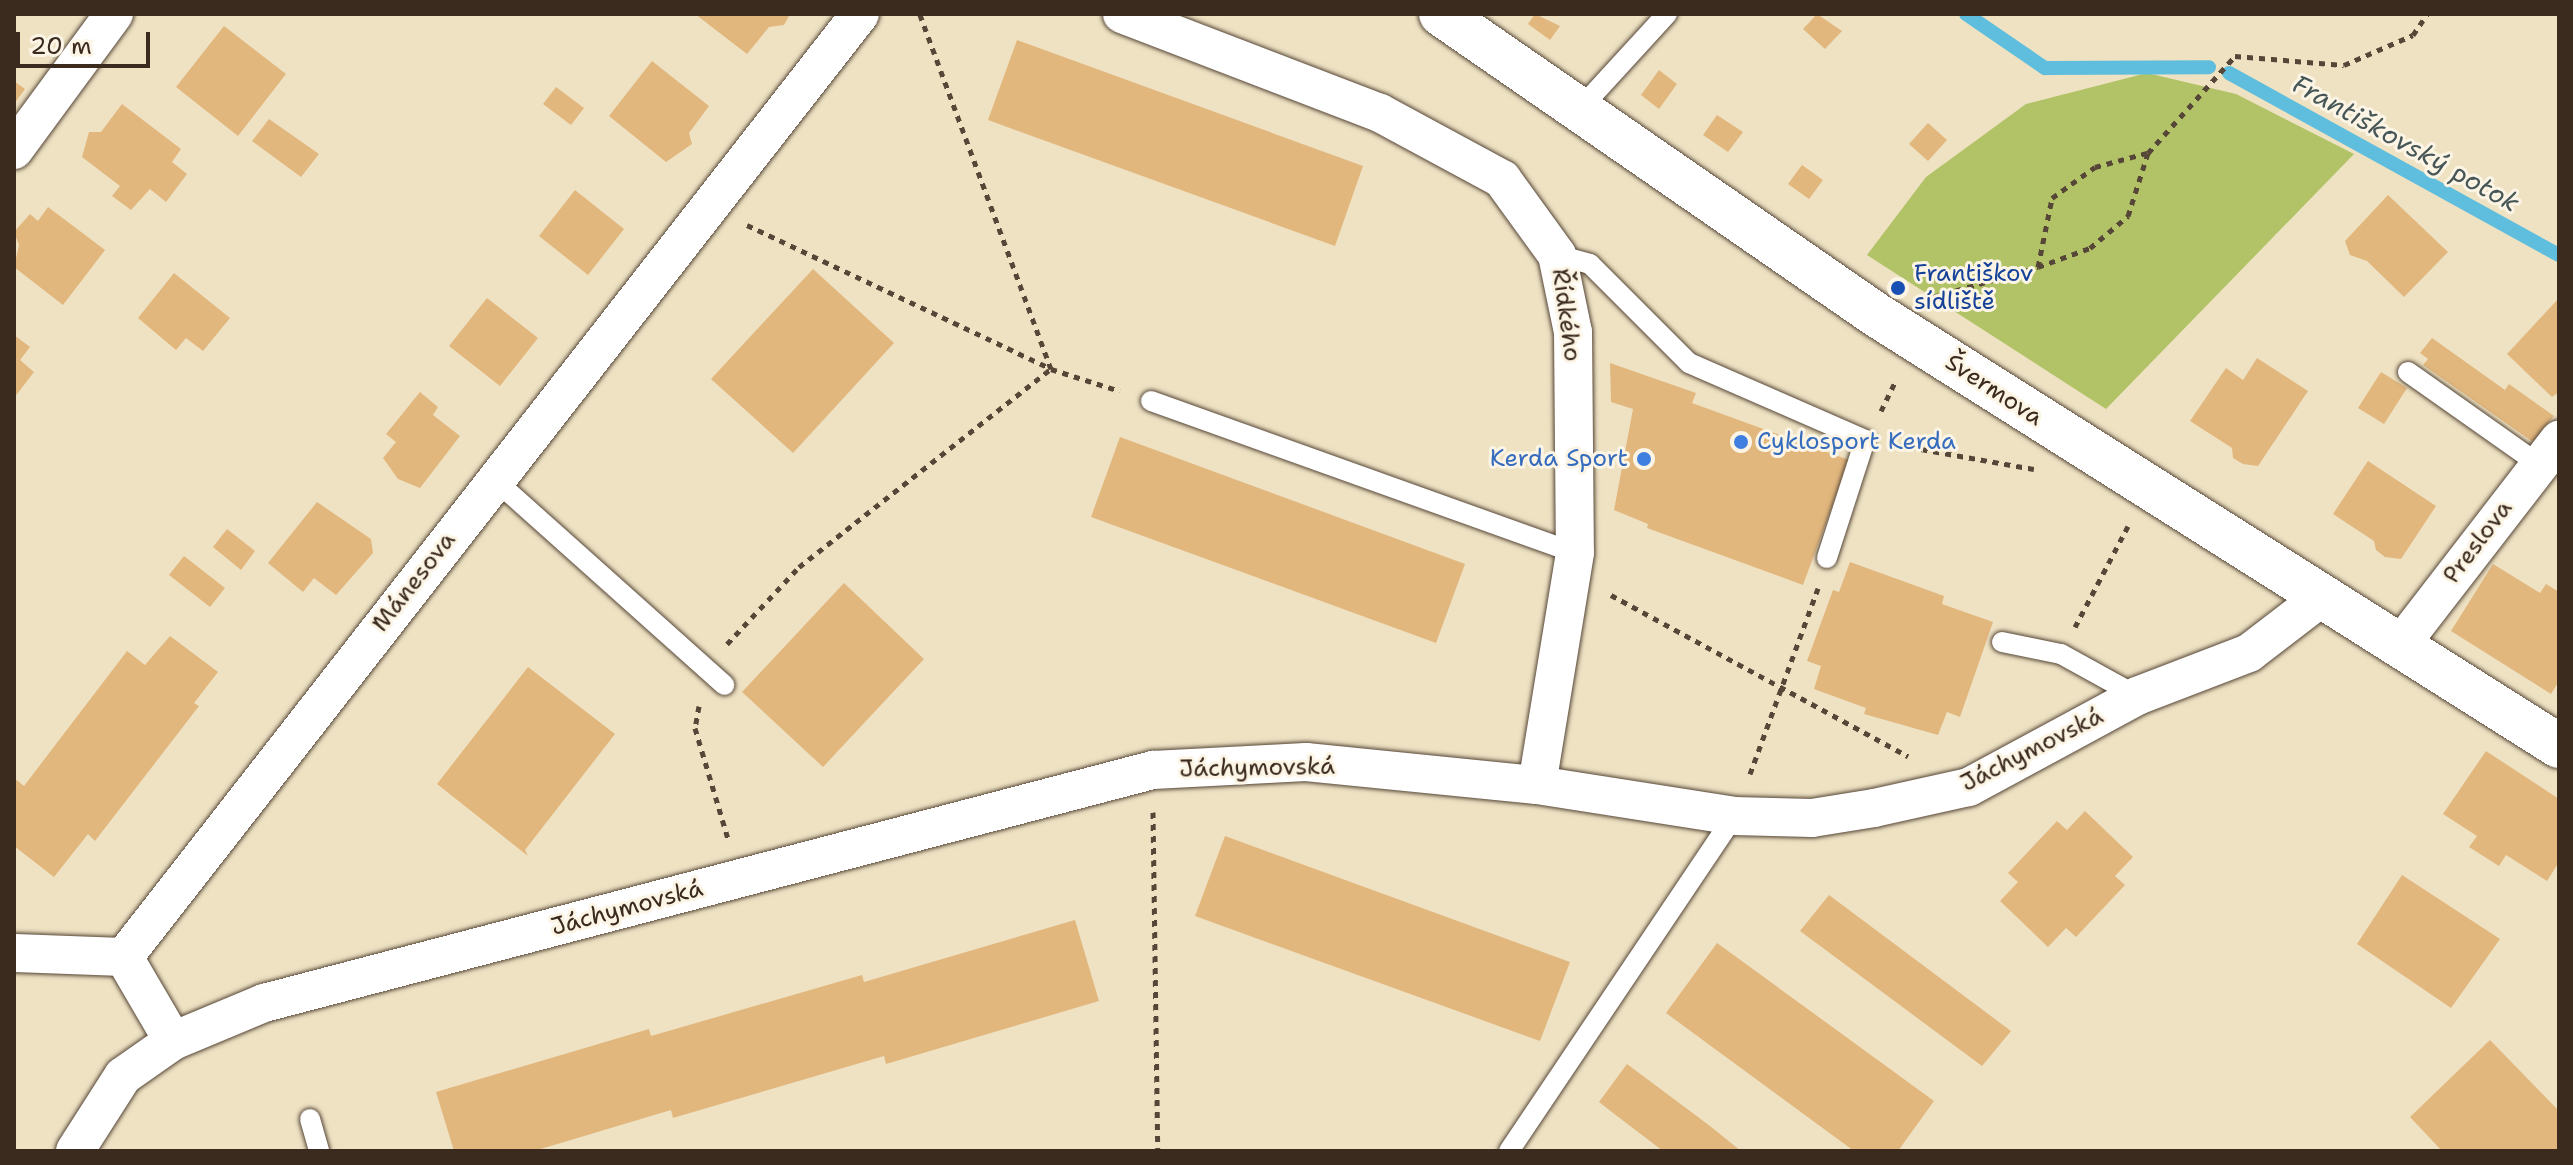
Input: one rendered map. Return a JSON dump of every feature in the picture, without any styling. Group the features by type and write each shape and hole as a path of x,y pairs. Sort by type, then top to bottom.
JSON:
{"street":[{"path":"14,150 114,14"},
{"name":"Mánesova","path":"124,957 494,479 860,14"},
{"name":"Řídkého","path":"1122,14 1380,113 1502,179 1557,255 1573,332 1573,562 1537,785"},
{"name":"Švermova","path":"1441,14 1577,112 1875,314 2559,746"},
{"name":"Preslova","path":"2399,647 2548,452"},
{"name":"Jáchymovská","path":"173,1041 264,1003 1153,770 1306,762 1537,785 1734,816 1812,818 1969,787 2137,696 2249,653 2322,597"},
{"path":"14,953 124,957 173,1041 123,1076 75,1151"}],"lane":[{"path":"1577,112 1667,14"},
{"path":"1557,255 1590,264 1689,363 1865,440 1827,558"},
{"path":"2408,372 2548,452"},
{"path":"1151,401 1573,562"},
{"path":"494,479 716,678"},
{"path":"2002,642 2061,654 2137,696"},
{"path":"1509,1151 1734,816"},
{"path":"310,1119 319,1151"}],"path":[{"path":"920,14 1051,369"},
{"path":"1875,314 2038,267 2090,248 2128,216 2148,153 2235,56 2344,65 2413,35 2427,14"},
{"path":"2038,267 2052,198 2095,167 2148,153"},
{"path":"709,207 1051,369 1151,401"},
{"path":"740,878 695,728 700,702 799,567 1051,369"},
{"path":"1865,440 2038,470"},
{"path":"2061,654 2148,489"},
{"path":"1573,562 1781,690 1969,787"},
{"path":"1752,769 1815,598"},
{"path":"1153,770 1158,1151"}],"green space":[{"path":"2147,73 2236,94 2354,154 2106,409 1867,255 1926,177 2026,104"}],"building":[{"path":"695,14 790,14 784,25 769,27 747,54"},
{"path":"1535,14 1560,26 1550,40 1528,24"},
{"path":"1817,14 1842,31 1825,49 1803,29"},
{"path":"224,26 286,74 238,136 176,87"},
{"path":"1017,40 1363,166 1335,246 988,120"},
{"path":"652,61 709,106 689,133 692,144 666,162 609,116"},
{"path":"1659,70 1677,84 1659,109 1641,95"},
{"path":"14,81 25,89 14,104"},
{"path":"556,87 584,108 571,125 543,104"},
{"path":"122,104 181,149 172,162 187,174 166,202 150,189 131,210 112,196 120,186 82,157 89,132 101,132"},
{"path":"1717,115 1743,132 1728,152 1703,135"},
{"path":"269,119 319,154 301,177 252,141"},
{"path":"1928,123 1947,140 1928,161 1909,144"},
{"path":"1802,165 1823,180 1809,199 1788,184"},
{"path":"575,190 624,229 588,275 539,236"},
{"path":"2388,195 2448,252 2404,297 2367,261 2350,255 2345,241"},
{"path":"48,207 105,250 63,305 14,267 19,245 14,232 30,214 38,221"},
{"path":"813,269 894,343 793,453 711,379"},
{"path":"174,273 230,318 203,351 186,338 176,350 138,318"},
{"path":"487,298 538,338 500,386 449,346"},
{"path":"2559,298 2559,392 2552,397 2507,354"},
{"path":"14,335 30,347 20,360 34,372 14,398"},
{"path":"2432,338 2505,390 2509,384 2554,416 2533,442 2423,365 2428,359 2420,353"},
{"path":"2257,358 2308,391 2258,466 2243,464 2233,458 2232,448 2190,421 2226,368 2243,380"},
{"path":"1610,363 1696,393 1692,403 1849,460 1803,585 1647,528 1648,524 1614,510 1633,409 1611,402"},
{"path":"2381,372 2407,388 2384,424 2358,408"},
{"path":"420,392 438,407 433,415 460,436 420,488 398,479 383,458 396,442 386,434"},
{"path":"1120,437 1465,564 1436,643 1091,517"},
{"path":"2368,461 2436,506 2401,559 2385,557 2376,550 2374,541 2333,514"},
{"path":"317,502 371,539 373,553 336,595 314,578 303,592 268,563"},
{"path":"227,529 255,551 241,570 213,547"},
{"path":"184,556 225,588 210,607 169,575"},
{"path":"1850,562 1944,596 1942,604 1993,622 1960,717 1947,712 1938,735 1864,714 1866,708 1814,689 1821,666 1807,661 1833,590 1839,592"},
{"path":"2493,564 2540,593 2546,584 2559,592 2559,681 2551,694 2451,631"},
{"path":"844,583 924,659 823,767 742,692"},
{"path":"170,636 218,672 194,703 199,706 95,841 88,834 54,877 14,846 14,778 24,786 127,651 145,665"},
{"path":"528,667 615,734 525,850 528,856 437,784"},
{"path":"2486,751 2559,799 2559,862 2547,881 2506,855 2499,866 2469,847 2477,836 2443,814"},
{"path":"2085,811 2133,857 2115,876 2125,885 2076,937 2066,928 2048,947 2000,901 2018,882 2008,873 2057,821 2067,830"},
{"path":"1225,836 1570,962 1540,1041 1195,916"},
{"path":"2402,875 2500,939 2451,1008 2357,944"},
{"path":"1829,895 2011,1031 1982,1066 1800,931"},
{"path":"1075,920 1099,1001 886,1064 884,1056 673,1118 671,1110 534,1151 454,1151 436,1092 649,1029 651,1036 862,975 864,982"},
{"path":"1717,943 1934,1101 1898,1151 1854,1151 1666,1013"},
{"path":"2490,1040 2559,1111 2559,1151 2442,1151 2410,1117"},
{"path":"1627,1064 1741,1151 1663,1151 1617,1116 1599,1102"}],"waterway":[{"name":"Františkovský potok","path":"1966,14 2045,68 2209,67"},
{"name":"Františkovský potok","path":"2229,73 2559,255"}],"place":[{"name":"Františkov sídliště","path":"1898,288"},
{"name":"Cyklosport Kerda","path":"1741,442"},
{"name":"Kerda Sport","path":"1644,459"}]}
